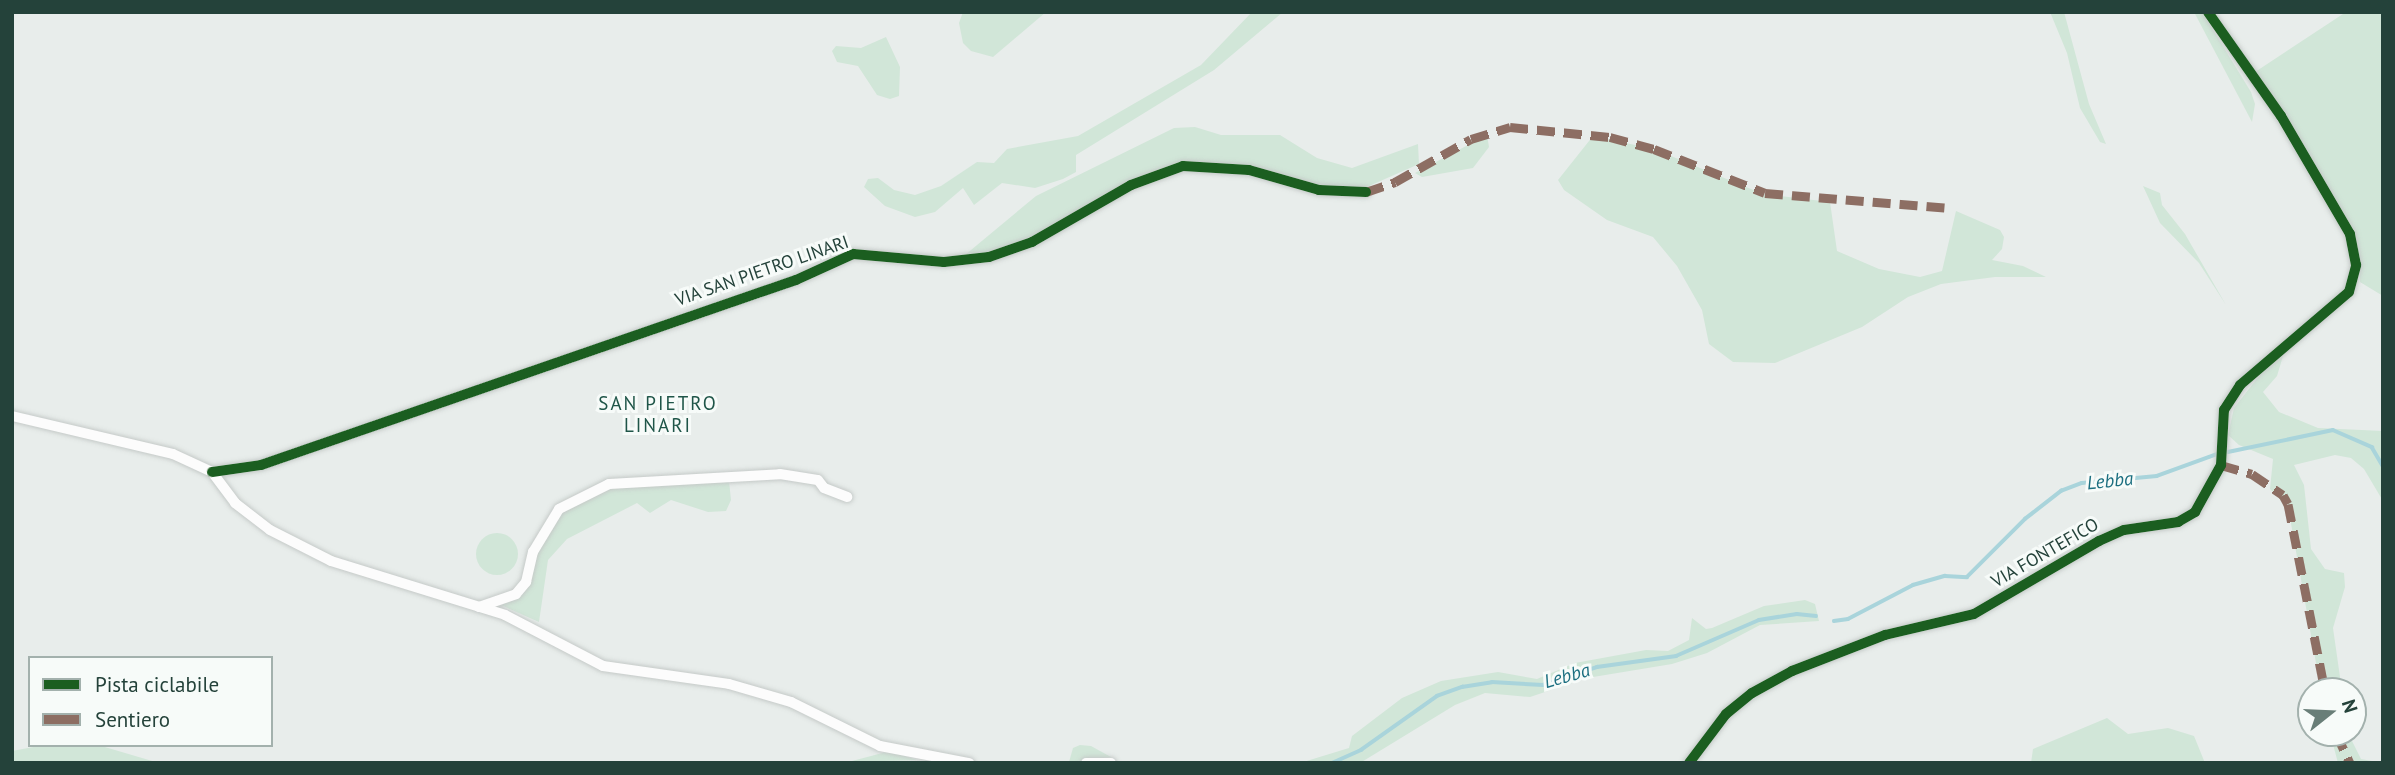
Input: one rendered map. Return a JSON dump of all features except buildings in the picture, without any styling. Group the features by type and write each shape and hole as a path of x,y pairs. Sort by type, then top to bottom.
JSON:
{"street":[{"name":"VIA FONTEFICO","path":"1689,763 1726,714 1752,693 1792,671 1885,635 1974,614 2099,541 2123,530 2178,522 2195,512 2221,465 2224,410 2240,384 2348,292 2357,265 2350,234 2281,116 2208,12"},
{"name":"VIA SAN PIETRO LINARI","path":"212,472 261,465 796,280 852,254 944,262 989,257 1032,242 1131,185 1183,166 1249,170 1319,190 1366,192"},
{"path":"12,416 173,454 212,472 234,503 294,543 376,578 505,615 603,666 729,684 791,702 880,746 969,763"},
{"path":"479,607 516,594 526,582 533,552 559,509 609,484 780,474 818,480 824,488 847,497"},
{"path":"1086,763 1111,763"}],"green space":[{"path":"963,12 1046,12 993,57 971,51 963,43 959,23"},
{"path":"1252,12 1283,12 1214,70 1076,155 1076,172 1063,179 1035,188 1002,183 974,205 963,188 935,212 915,217 885,206 864,187 868,179 878,178 894,190 915,195 941,186 977,162 994,163 1007,149 1078,136 1201,65"},
{"path":"2050,12 2064,12 2089,104 2106,144 2100,142 2080,108 2067,53"},
{"path":"2194,12 2202,12 2251,92 2255,104 2252,122"},
{"path":"2346,12 2383,12 2383,296 2360,282 2360,261 2252,74"},
{"path":"886,37 900,67 899,96 890,99 877,95 858,66 837,62 832,51 836,46 861,48"},
{"path":"1195,127 1221,135 1280,135 1317,158 1352,168 1418,144 1419,164 1360,190 1323,188 1278,173 1182,165 1032,240 988,256 965,255 1036,196 1174,128"},
{"path":"1487,135 1489,147 1473,168 1422,177 1415,173"},
{"path":"1593,136 1654,149 1763,194 1830,202 1837,251 1879,269 1920,277 1942,271 1956,211 2000,230 2004,237 2002,249 1992,260 2023,266 2046,277 1995,277 1941,284 1908,297 1862,327 1775,363 1733,362 1709,344 1702,310 1677,266 1653,237 1607,220 1564,190 1558,180"},
{"path":"2143,186 2160,193 2162,205 2185,234 2226,305 2199,263 2160,223"},
{"path":"2283,356 2277,376 2263,392 2279,412 2318,428 2383,431 2383,501 2364,469 2351,458 2335,455 2294,465 2304,485 2311,549 2325,569 2344,573 2345,587 2333,628 2340,677 2318,677 2290,518 2286,505 2270,489 2273,459 2239,445 2228,435 2234,408 2266,367"},
{"path":"729,481 731,500 726,511 708,512 671,500 650,513 637,503 567,539 548,560 539,622 501,605 521,593 545,535 561,511 585,498 612,489"},
{"path":"497,533 512,539 518,554 512,569 497,575 482,569 476,554 482,539"},
{"path":"1805,600 1815,604 1819,621 1760,625 1707,653 1672,664 1587,678 1530,697 1485,693 1455,705 1360,763 1300,763 1349,748 1352,736 1402,698 1441,681 1498,672 1537,679 1575,663 1646,650 1668,651 1689,640 1692,618 1706,629 1764,606"},
{"path":"2107,718 2128,734 2168,728 2194,736 2205,763 2031,763 2033,749"},
{"path":"1080,745 1091,746 1111,757 1069,762 1073,748"},
{"path":"33,747 105,747 159,763 12,763 12,751"},
{"path":"2334,747 2355,747 2361,759 2383,763 2338,763"},
{"path":"890,751 917,760 817,763 852,761"}],"waterway":[{"name":"Lebba","path":"2228,452 2333,430 2372,447 2383,466"},
{"name":"Lebba","path":"1834,621 1848,619 1913,585 1945,576 1967,577 2025,519 2061,491 2082,483 2157,476 2217,454"},
{"name":"Lebba","path":"1332,763 1361,750 1437,696 1462,687 1492,682 1543,685 1597,667 1676,656 1759,620 1797,614 1816,616"}],"marked path":[{"path":"1366,192 1395,182 1471,139 1510,127 1610,137 1654,149 1765,193 1950,208"},
{"path":"2221,465 2252,474 2283,495 2288,504 2322,677"},
{"path":"2343,747 2350,763"}],"cycle path":[{"path":"1689,763 1726,714 1752,693 1792,671 1885,635 1974,614 2099,541 2124,530 2178,522 2195,512 2221,465 2224,410 2240,385 2349,292 2356,265 2350,234 2281,116 2208,12"},
{"path":"212,472 261,465 796,280 853,254 944,262 989,257 1032,242 1131,185 1183,166 1249,170 1319,190 1366,192"}],"district":[{"name":"SAN PIETRO LINARI","path":"658,415"}]}
